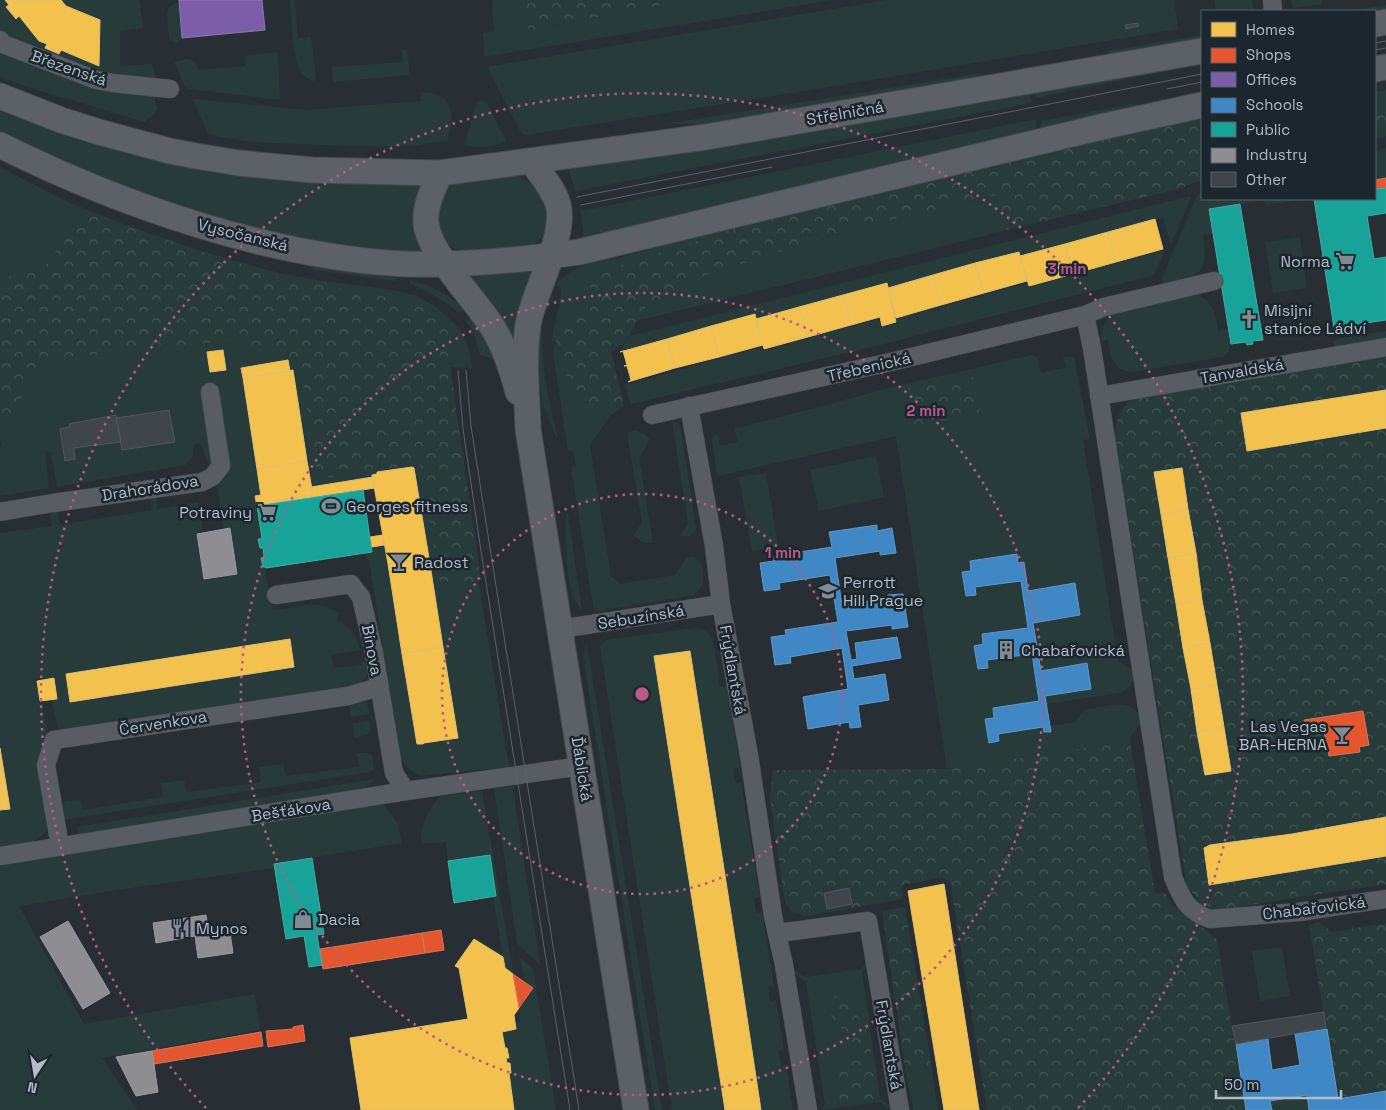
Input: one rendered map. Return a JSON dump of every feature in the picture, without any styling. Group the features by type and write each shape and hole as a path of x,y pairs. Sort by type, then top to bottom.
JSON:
{"main road":[{"name":"Střelničná","path":"440,173 706,137 1201,52"},
{"path":"0,96 99,132 196,156 239,163 312,170 440,173 428,201 426,224 430,236 446,264 493,328 510,366 528,429"},
{"path":"550,256 579,252 1101,127 1201,105"},
{"name":"Vysočanská","path":"0,144 49,170 150,208 212,228 288,247 333,256 405,264 500,262 550,256"},
{"path":"528,429 526,365 528,324 550,256 559,219 558,204 549,185 532,162"},
{"name":"Ďáblická","path":"528,429 636,1110"}],"street":[{"name":"Březenská","path":"0,40 3,44 96,80 170,89"},
{"name":"Třebenická","path":"652,415 895,361 1085,315 1104,307 1214,282"},
{"path":"1085,315 1099,396"},
{"name":"Tanvaldská","path":"1099,396 1386,347"},
{"name":"Drahorádova","path":"0,512 202,482 212,478 221,466 210,392"},
{"name":"Chabařovická","path":"1099,396 1173,877 1180,894 1187,906 1198,915 1210,919 1299,912 1386,899"},
{"name":"Frýdlantská","path":"689,406 712,537 721,604 749,755 773,916 778,932 808,1110"},
{"name":"Bínova","path":"276,595 351,584 361,596 374,653 394,774 406,791"},
{"name":"Sebuzínská","path":"560,629 721,604"},
{"name":"Červenkova","path":"60,846 46,765 54,740 348,696 380,687"},
{"name":"Bešťákova","path":"0,856 406,791 582,766"},
{"name":"Frýdlantská","path":"778,932 868,921 900,1110"}],"green space":[{"path":"0,0 5,0 9,5 6,7 15,19 19,16 39,41 47,44 46,48 59,54 61,50 99,66 100,20 66,6 61,0 139,0 143,28 120,31 120,66 152,64 157,80 155,102 158,110 145,122 24,86 0,76"},
{"path":"290,0 295,0 298,38 311,37 316,79 314,81 307,78 299,69 292,35"},
{"path":"492,0 648,0 541,28 688,0 832,0 484,57 483,33 494,31"},
{"path":"522,0 688,0 529,30"},
{"path":"886,0 1174,0 1178,29 525,135 519,129 487,67"},
{"path":"1214,0 1252,0 1254,10 1216,10"},
{"path":"1291,0 1321,0 1322,4 1293,8"},
{"path":"175,3 179,3 182,38 176,43 169,39 167,13 168,9"},
{"path":"1386,5 1386,13 1376,15 1376,10 1352,10"},
{"path":"1201,35 1201,42 1109,53 1108,51"},
{"path":"402,50 407,50 410,75 333,82 332,67 403,62"},
{"path":"276,52 278,54 280,100 190,89 185,87 174,62 187,59 195,61 198,70 246,66 245,56"},
{"path":"1199,64 1036,98 1034,91"},
{"path":"988,72 954,85 716,124 666,124"},
{"path":"1386,90 1386,136 1376,139 1376,92"},
{"path":"421,92 441,96 450,107 451,123 447,142 415,146 342,146 266,143 230,139 207,133 193,99 307,110 420,101"},
{"path":"1030,95 1032,103 575,191 568,167 780,132"},
{"path":"1386,99 1386,121 1376,124 1376,100"},
{"path":"480,100 487,102 506,141 486,147 465,145 476,103"},
{"path":"1137,103 1138,107 1039,130 1042,121"},
{"path":"0,105 34,119 419,182 422,187 425,250 422,254 406,253 275,234 168,206 0,134"},
{"path":"1201,114 1201,180 1178,189 1007,230 997,195 851,229 700,277 643,309 625,343 611,352 624,406 582,401 553,353 563,317 590,316 590,275 724,232 1024,156"},
{"path":"1036,119 1036,132 584,238 580,207 582,211"},
{"path":"1386,148 1386,178 1376,180 1376,151"},
{"path":"1039,152 724,232 590,275 590,317 564,317 558,340 552,341 561,296 561,289 555,285 566,275 588,264 648,250 676,236"},
{"path":"0,167 68,202 138,230 197,250 283,274 394,290 417,296 436,307 458,327 467,343 473,369 432,365 467,512 509,767 421,776 409,769 401,758 369,560 366,558 365,553 372,552 372,547 384,545 416,744 457,739 458,737 414,468 411,467 372,475 373,477 311,487 293,371 290,371 288,360 241,367 261,495 255,496 266,576 273,610 314,604 330,608 339,613 336,620 352,631 357,639 360,650 331,655 334,668 362,665 361,661 369,665 367,675 361,683 354,687 69,732 57,727 52,701 58,700 55,677 36,679 39,703 42,703 47,729 45,746 48,821 46,832 34,842 0,847 0,810 10,809 0,748 0,533 52,526 50,512 57,511 59,525 152,510 150,496 156,495 157,509 198,502 203,531 196,533 203,579 219,578 238,573 231,527 223,528 217,485 200,443 193,445 192,456 185,465 57,487 51,452 45,451 49,488 0,496 0,447 2,443 0,442","holes":["222,350 226,370 211,372 207,352","169,410 174,442 122,450 121,442 74,448 75,459 65,460 61,429 70,427 69,424","290,640 294,667 70,702 66,674"]},
{"path":"505,174 520,177 531,184 543,197 547,211 546,225 541,238 527,249 468,254 452,247 442,238 436,220 444,190 461,179"},
{"path":"558,174 564,182 571,198 573,215 569,242 567,241 571,206 567,190 556,175"},
{"path":"1201,193 1201,200 1263,200 1209,209 1213,233 1203,235 1205,259 1203,266 1194,275 1164,284 1162,278 1198,194"},
{"path":"998,195 1007,230 637,321 643,309 700,277 851,229"},
{"path":"1190,196 1191,198 1171,244 1163,218 1020,256 1019,252 888,288 886,283 756,319 754,315 620,352 629,336"},
{"path":"1263,200 1302,200 1265,205"},
{"path":"83,211 281,278 382,296 429,310 448,324 451,373 481,580 441,587 420,464 318,479 299,361 240,340 138,349 39,362 30,377 12,418 0,412 0,279 45,267"},
{"path":"1300,237 1307,288 1273,293 1265,242"},
{"path":"1165,250 1154,275 880,345 631,404 625,385 762,347 763,351 879,319 881,327 898,323 897,319 1028,283 1029,287"},
{"path":"313,267 397,278 396,281 313,270"},
{"path":"532,268 535,272 515,347 467,277 472,273"},
{"path":"410,280 439,291 464,309 462,312 458,312 436,296 410,284"},
{"path":"549,293 553,296 553,300 546,309 542,325 542,344 547,387 558,437 556,437 542,401 538,372 537,336"},
{"path":"1190,293 1203,298 1211,306 1214,311 1218,331 1228,329 1230,345 1228,351 1222,357 1132,372 1126,371 1117,365 1111,357 1108,340 1100,341 1104,327 1110,318 1117,312"},
{"path":"472,316 496,359 480,355 472,329 466,322"},
{"path":"1386,331 1386,339 1335,346 1333,342 1337,339"},
{"path":"553,353 582,401 624,406 610,416 590,445 611,576 620,584 675,575 687,557 692,557 701,561 703,576 701,588 693,595 599,611 594,609 571,467 576,466 573,450 568,451"},
{"path":"1032,355 1037,357 1041,373 1066,367 1063,356 1074,357 1090,439 1083,440 1118,661 1134,671 1134,675 1129,687 1120,693 1047,704 1045,696 1091,689 1087,663 1041,671 1033,623 1080,615 1075,584 1028,591 1024,562 1018,563 1017,554 970,561 971,571 963,572 976,595 975,587 1021,581 1028,628 982,634 983,644 974,646 978,669 987,668 987,660 1032,654 1039,701 993,708 994,718 986,719 989,742 999,741 998,734 1043,727 1044,732 1050,732 1050,726 1075,722 1084,710 1109,705 1125,705 1132,708 1138,713 1142,721 1130,738 1130,741 947,769 896,436 717,476 712,438 717,433 720,446 738,442 734,429 905,384"},
{"path":"1386,356 1386,390 1248,451 1386,428 1386,817 1292,834 1210,845 1386,856 1386,884 1217,910 1202,904 1187,887 1115,438 1119,415 1125,406 1135,398","holes":["1182,468 1231,771 1205,775 1154,472","1363,711 1369,745 1359,747 1359,752 1329,756 1324,732 1307,734 1304,720"]},
{"path":"974,377 980,414 913,426 909,423 903,389"},
{"path":"672,421 680,424 696,528 692,535 688,536 680,535 688,523"},
{"path":"635,430 643,433 650,439 639,458 653,543 644,543 633,535 642,523 627,433"},
{"path":"876,456 884,497 819,511 810,470"},
{"path":"766,473 778,546 752,551 739,477"},
{"path":"566,514 568,514 582,610 576,601 569,578 566,551"},
{"path":"694,628 703,629 711,637 720,687 727,686 740,767 733,769 736,783 741,782 760,897 754,899 756,913 762,912 774,986 768,987 770,1001 776,1000 784,1050 778,1051 781,1066 786,1065 793,1110 761,1110 690,651 654,657 725,1110 672,1110 600,646 606,640"},
{"path":"587,644 662,1110 655,1110 585,668 584,651"},
{"path":"362,701 367,703 369,714 351,717 349,702"},
{"path":"369,721 371,731 367,735 355,738 353,723"},
{"path":"1130,741 1155,894 1165,893 1172,905 1217,939 1246,1110 987,1110 950,881 941,878 902,885 903,899 806,916 792,912 785,902 770,799 773,770 947,769","holes":["849,889 851,904 827,909 824,893"]},
{"path":"357,753 367,753 372,756 374,769 370,772 62,820 63,804 67,801 81,800 83,810 163,797 161,783 184,780 187,792 261,782 259,767 283,764 286,776 359,767"},
{"path":"376,779 363,789 79,835 77,827"},
{"path":"512,784 540,965 517,943 494,788"},
{"path":"482,791 513,973 505,968 493,897 496,896 490,855 448,861 446,842 422,844 423,825 428,813 440,796"},
{"path":"383,804 397,822 402,843 273,864 273,868 19,906 84,1024 255,994 260,1030 102,1058 137,1110 0,1110 0,865"},
{"path":"905,907 932,1069 906,1073 882,911"},
{"path":"1318,922 1332,932 1386,923 1386,1091 1338,1099 1309,925"},
{"path":"1282,947 1290,996 1260,1001 1252,951"},
{"path":"519,956 533,969 556,1110 514,1110 509,1073 511,1072 510,1063 507,1063 506,1058 509,1057 502,1032 516,1029 516,1025 520,1021 519,1011 532,991 532,988 524,978"},
{"path":"867,960 869,962 862,973 880,1099 891,1108 889,1109 880,1102 822,1110 825,1105 806,982 792,972 794,970 806,977 861,969"},
{"path":"835,996 841,997 854,1009 868,1034 878,1100 835,1105 841,1088 839,1074 855,1058 856,1045 831,1016 829,1007"},
{"path":"932,1069 938,1110 913,1110 906,1073"},
{"path":"1307,1095 1309,1110 1272,1110 1270,1101"}],"building: Homes":[{"path":"5,0 61,0 66,6 100,20 99,66 61,50 59,54 45,48 47,44 39,41 19,16 16,19 6,7 9,5"},
{"path":"1155,219 1163,249 1116,262 1108,232"},
{"path":"1108,232 1116,262 1073,274 1065,244"},
{"path":"1065,244 1073,274 1029,286 1020,256"},
{"path":"1019,252 1027,281 984,293 975,263"},
{"path":"975,263 984,293 941,305 933,275"},
{"path":"933,275 941,305 896,318 888,288"},
{"path":"887,283 896,322 882,326 880,317 851,325 843,295"},
{"path":"843,295 851,325 808,337 799,307"},
{"path":"799,307 808,337 764,349 756,319"},
{"path":"755,314 763,345 719,357 711,326"},
{"path":"711,326 719,357 675,368 667,339"},
{"path":"667,339 675,368 628,382 631,380 627,366 624,366 627,365 623,351"},
{"path":"223,350 226,370 210,372 207,352"},
{"path":"288,360 290,371 243,378 241,368"},
{"path":"293,370 307,461 257,469 243,378"},
{"path":"1386,390 1386,428 1247,451 1241,413"},
{"path":"307,461 313,495 262,503 257,469"},
{"path":"414,468 429,558 388,564 372,475 377,474 377,472"},
{"path":"1182,468 1188,509 1161,514 1154,472"},
{"path":"373,477 375,488 257,506 255,496 261,495 262,503 313,495 311,487"},
{"path":"1188,509 1196,553 1168,558 1161,514"},
{"path":"383,535 384,545 372,547 370,537"},
{"path":"1196,553 1202,600 1176,604 1168,558"},
{"path":"429,558 443,647 402,654 388,564"},
{"path":"1202,600 1210,643 1183,648 1176,604"},
{"path":"290,639 294,667 70,702 66,674"},
{"path":"1210,643 1217,685 1191,689 1183,648"},
{"path":"443,647 458,738 417,744 402,654"},
{"path":"690,651 761,1110 725,1110 654,656"},
{"path":"54,678 57,699 40,701 37,681"},
{"path":"1217,685 1224,727 1197,732 1191,689"},
{"path":"1224,727 1231,771 1205,775 1197,732"},
{"path":"0,748 10,809 0,810"},
{"path":"1386,817 1386,856 1209,885 1204,848 1210,845 1292,834"},
{"path":"944,884 979,1110 944,1110 908,891"},
{"path":"474,939 503,957 505,968 513,974 519,1008 514,1015 516,1029 502,1032 509,1058 506,1058 507,1063 510,1063 511,1073 509,1073 514,1110 361,1110 350,1038 468,1019 459,968 455,966"}],"building: Shops":[{"path":"1386,178 1386,188 1376,189 1376,180"},
{"path":"1363,711 1369,745 1359,747 1360,752 1329,756 1324,732 1307,734 1304,720"},
{"path":"441,930 444,950 425,953 422,933"},
{"path":"422,933 425,953 323,969 320,949"},
{"path":"513,974 533,988 519,1008"},
{"path":"303,1025 305,1041 268,1047 266,1031 293,1029 293,1027"},
{"path":"261,1032 263,1046 154,1064 152,1051"}],"building: Offices":[{"path":"179,0 262,0 265,30 182,38"}],"building: Schools":[{"path":"877,525 877,531 892,528 896,553 880,555 880,551 835,558 842,605 888,598 888,595 903,594 908,627 892,629 892,625 846,631 851,660 857,659 855,643 897,637 901,658 852,666 854,679 885,674 889,700 858,705 861,727 850,728 849,722 808,729 803,697 848,689 842,648 790,657 791,663 775,665 771,637 786,635 785,630 838,622 830,575 779,583 780,589 764,591 760,563 774,561 774,556 832,547 829,532"},
{"name":"Chabařovická","path":"1017,554 1018,563 1024,562 1028,591 1075,583 1080,615 1033,623 1041,671 1087,663 1091,689 1045,696 1051,732 1044,732 1043,727 998,734 999,741 989,743 985,719 994,718 993,708 1039,701 1032,654 987,660 988,668 978,669 974,646 983,644 982,634 1028,628 1021,581 975,587 976,595 966,596 962,572 971,571 970,561"},
{"path":"1327,1029 1338,1099 1386,1091 1386,1110 1309,1110 1307,1095 1270,1101 1272,1110 1246,1110 1236,1044 1268,1039 1272,1070 1300,1065 1295,1034"}],"building: Public":[{"path":"1386,188 1386,213 1367,216 1374,259 1386,257 1386,320 1334,328 1314,200 1376,200 1376,189"},
{"path":"1240,204 1263,340 1252,341 1253,344 1247,345 1246,342 1231,344 1209,209"},
{"path":"363,490 372,552 263,567 261,558 264,557 263,548 260,548 258,539 262,539 257,506"},
{"path":"490,855 496,896 454,903 448,861"},
{"path":"312,858 324,934 317,935 322,965 309,967 304,936 286,939 274,864"}],"building: Industry":[{"path":"230,528 237,574 204,579 197,534"},
{"path":"206,915 209,937 230,933 233,953 198,958 195,936 156,943 153,923"},
{"path":"68,921 110,993 83,1009 40,937"},
{"path":"152,1051 158,1092 136,1096 116,1057"}],"building: Other":[{"path":"1138,23 1139,26 1126,29 1125,25"},
{"path":"169,410 175,442 122,450 116,418"},
{"path":"116,415 121,442 74,448 75,459 65,461 60,429 70,427 69,424"},
{"path":"849,888 852,904 827,909 824,893"},
{"path":"1324,1012 1326,1028 1236,1044 1232,1026"}],"tram line":[{"path":"1376,43 1386,41"},
{"path":"1376,50 1386,48"},
{"path":"577,197 1201,74"},
{"path":"1167,89 1201,82"},
{"path":"581,205 772,167"},
{"path":"466,370 471,426 579,1110"},
{"path":"458,371 463,429 481,551 570,1110"}],"place":[{"name":"Norma","path":"1345,261"},
{"name":"Misijní stanice Ládví","path":"1249,319"},
{"name":"Georges fitness","path":"331,506"},
{"name":"Potraviny","path":"267,512"},
{"name":"Radost","path":"399,562"},
{"name":"Perrott Hill Prague","path":"828,591"},
{"name":"Chabařovická","path":"1006,650"},
{"name":"Las Vegas BAR-HERNA","path":"1342,735"},
{"name":"Dacia","path":"303,919"},
{"name":"Mynos","path":"181,928"}]}
